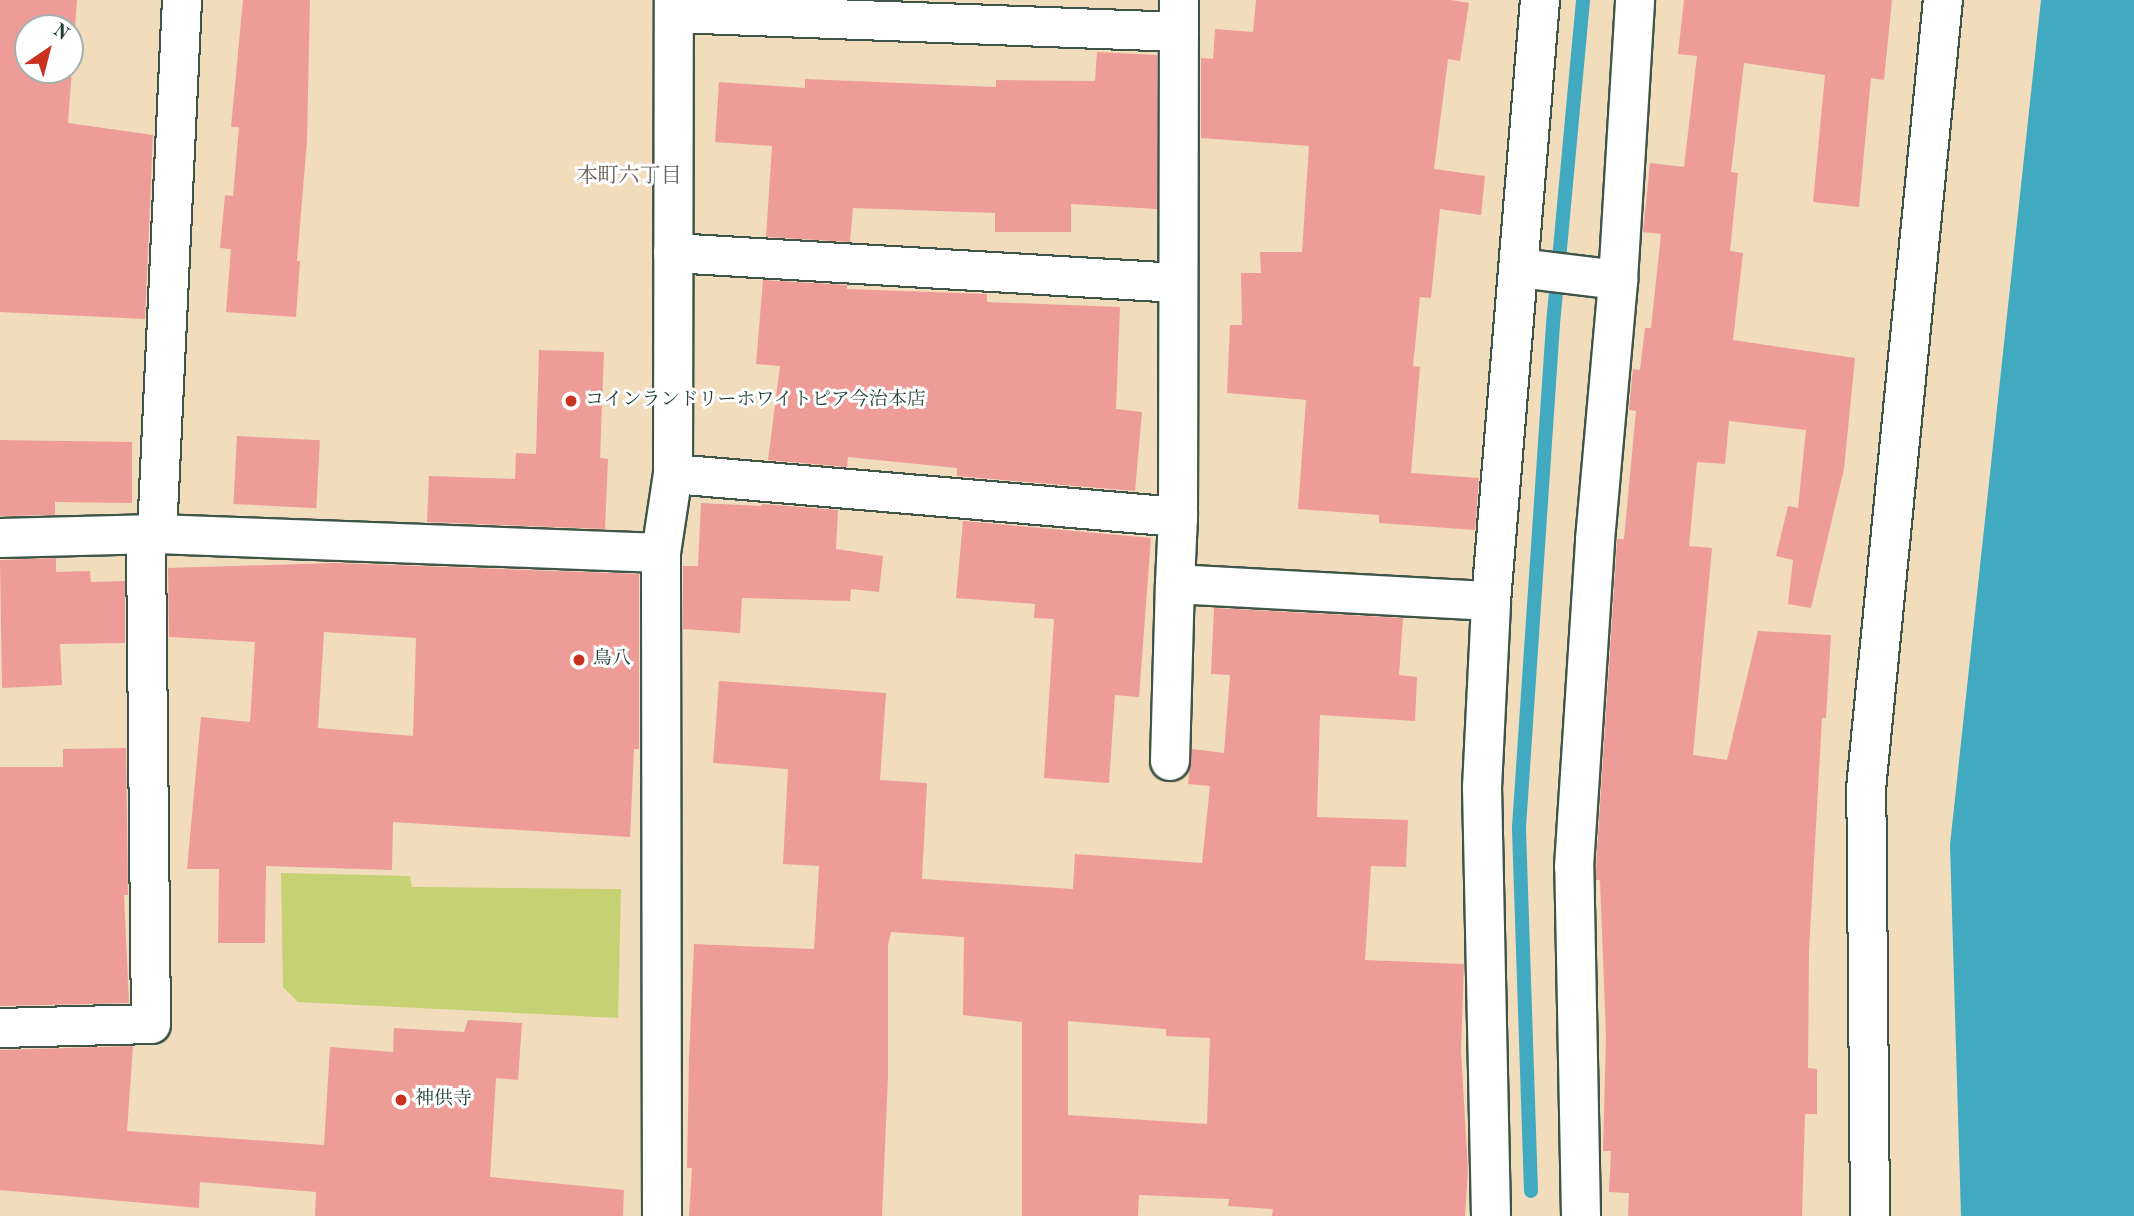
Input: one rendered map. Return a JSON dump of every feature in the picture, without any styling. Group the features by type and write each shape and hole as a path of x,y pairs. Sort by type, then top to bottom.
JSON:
{"street":[{"path":"0,1028 151,1024 151,534 182,0"},
{"path":"1491,1216 1482,788 1492,601 1523,269 1540,0"},
{"path":"1581,1216 1574,867 1595,540 1603,278 1635,0"},
{"path":"1870,1216 1866,789 1943,0"},
{"path":"662,1216 661,553 673,474 674,6 1179,16 1178,517 1170,761"},
{"path":"673,253 1178,283"},
{"path":"1523,269 1603,278"},
{"path":"673,474 1178,517"},
{"path":"0,538 151,534 661,553"},
{"path":"1175,584 1492,601"}],"green space":[{"path":"281,873 410,876 412,887 621,889 618,1018 298,1002 283,987"}],"water":[{"path":"2041,0 2134,0 2134,1216 1961,1216 1950,845"}],"building":[{"path":"0,0 77,0 76,14 14,14 14,84 71,84 68,123 153,135 145,319 0,312"},
{"path":"243,0 310,0 307,141 297,261 300,261 296,317 226,312 231,249 220,248 225,195 233,196 239,127 231,127"},
{"path":"1256,0 1451,0 1469,3 1460,61 1448,59 1434,169 1485,176 1481,215 1440,209 1431,298 1420,297 1413,366 1420,367 1411,473 1479,478 1475,530 1379,523 1379,515 1298,509 1306,400 1227,393 1230,325 1242,325 1241,273 1261,273 1260,252 1302,252 1309,146 1201,138 1201,58 1213,59 1215,29 1253,32"},
{"path":"1684,0 1892,0 1884,80 1871,78 1859,207 1813,202 1825,75 1744,63 1731,172 1738,173 1730,251 1743,253 1733,340 1855,358 1844,469 1811,608 1788,604 1793,560 1776,556 1788,506 1798,508 1806,430 1729,421 1725,464 1697,462 1689,546 1712,548 1693,755 1727,760 1758,631 1831,635 1826,718 1822,718 1809,951 1808,1068 1817,1069 1817,1114 1805,1114 1802,1216 1628,1216 1629,1193 1609,1192 1611,1151 1603,1151 1606,1036 1600,880 1596,880 1596,867 1617,539 1624,539 1636,411 1629,410 1633,369 1640,370 1645,328 1651,328 1661,234 1643,232 1650,163 1684,167 1697,56 1678,54"},
{"path":"1097,52 1157,55 1157,209 1071,204 1071,232 995,232 995,213 853,208 850,242 766,237 772,146 715,142 719,82 805,88 805,79 996,87 996,80 1095,81"},
{"path":"763,280 847,285 847,289 987,294 987,302 1120,307 1116,409 1142,412 1135,491 957,476 957,468 848,457 847,467 768,460 780,366 756,364"},
{"path":"539,350 604,352 600,458 608,459 605,529 427,522 429,476 515,479 516,453 536,454"},
{"path":"237,436 320,440 316,508 233,504"},
{"path":"0,440 132,442 132,503 55,502 55,515 0,516"},
{"path":"701,503 762,504 838,510 836,549 883,556 879,592 851,589 850,601 742,598 740,633 683,629 683,566 698,566"},
{"path":"963,521 1151,538 1139,697 1115,695 1109,783 1044,778 1054,619 1034,618 1035,604 956,598"},
{"path":"56,558 56,572 90,571 91,582 125,581 125,643 60,644 62,685 2,688 0,560"},
{"path":"335,563 639,574 639,749 634,749 630,837 393,822 392,870 266,866 265,943 218,943 219,869 187,869 201,717 250,722 255,642 169,637 168,568","holes":["324,632 416,638 413,736 318,728"]},
{"path":"1214,608 1403,618 1399,675 1417,677 1415,721 1320,715 1317,817 1408,820 1406,867 1371,866 1365,960 1464,964 1461,1050 1468,1171 1465,1216 1272,1216 1273,1209 1228,1206 1229,1199 1139,1195 1138,1216 1022,1216 1022,1022 963,1015 964,937 891,932 888,945 888,1077 882,1216 689,1216 692,1168 687,1168 689,1059 694,944 814,949 819,866 783,864 788,769 713,763 719,681 886,693 880,780 927,783 922,879 1073,889 1075,854 1202,863 1210,786 1188,784 1192,749 1224,753 1230,675 1211,674","holes":["1068,1021 1166,1029 1166,1036 1210,1038 1207,1124 1068,1115"]},
{"path":"126,748 128,895 124,895 129,1003 0,1006 0,767 63,767 63,749"},
{"path":"468,1020 522,1023 518,1080 496,1078 490,1177 624,1190 623,1216 315,1216 316,1192 200,1182 199,1208 0,1190 0,1050 133,1046 127,1131 324,1145 330,1047 393,1052 394,1028 464,1032"}],"waterway":[{"path":"1531,1191 1519,827 1553,324 1583,0"}],"place":[{"name":"コインランドリーホワイトピア今治本店","path":"571,401"},
{"name":"鳥八","path":"579,660"},
{"name":"神供寺","path":"401,1100"}],"district":[{"name":"本町六丁目","path":"629,177"}]}
